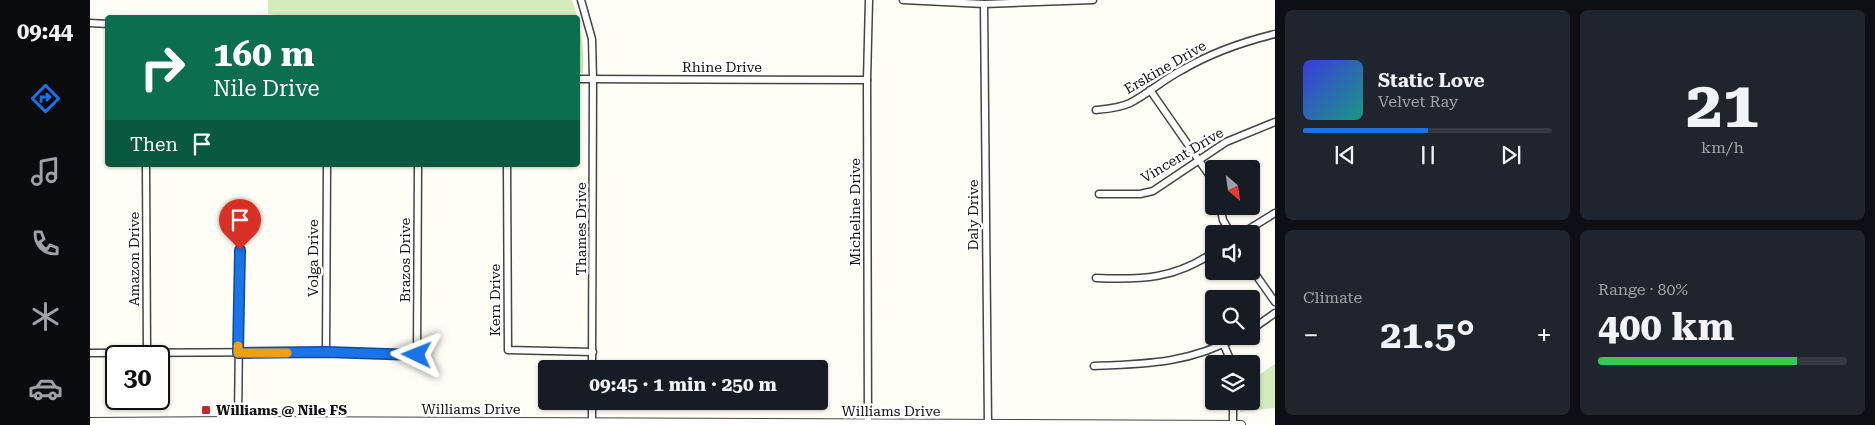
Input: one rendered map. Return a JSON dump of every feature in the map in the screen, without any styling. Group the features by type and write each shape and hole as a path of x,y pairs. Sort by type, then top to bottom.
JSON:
{"street":[{"name":"Thames Drive","path":"581,0 592,38 593,360"},
{"name":"Micheline Drive","path":"868,424 867,80 869,0"},
{"path":"903,0 984,4 1093,0"},
{"name":"Daly Drive","path":"984,4 988,424"},
{"path":"90,23 105,24"},
{"name":"Erskine Drive","path":"1096,110 1115,108 1130,103 1180,70 1216,52 1253,39 1275,34"},
{"name":"Rhine Drive","path":"580,79 867,80"},
{"path":"1150,90 1205,168"},
{"name":"Vincent Drive","path":"1099,194 1140,194 1153,190 1226,142 1275,122"},
{"name":"Amazon Drive","path":"146,167 147,345"},
{"name":"Volga Drive","path":"326,352 327,167"},
{"name":"Brazos Drive","path":"326,352 417,355 418,167"},
{"name":"Kern Drive","path":"507,167 508,350 593,352"},
{"path":"1255,225 1275,213"},
{"path":"238,423 240,250"},
{"path":"1096,278 1134,280 1161,276 1188,268 1205,258"},
{"path":"1259,280 1275,302"},
{"path":"1260,324 1275,314"},
{"path":"1094,366 1180,360 1224,345 1228,355"},
{"path":"170,354 326,352"},
{"path":"90,354 105,354"},
{"path":"592,410 592,422"},
{"path":"1233,410 1233,425"},
{"name":"Williams Drive","path":"90,422 1242,425"}],"green space":[{"path":"268,0 572,0 576,15 275,15 268,14"},
{"path":"580,31 583,45 583,73 580,73"},
{"path":"1275,364 1275,408 1260,410 1260,374"},
{"path":"1240,410 1258,410 1240,412"}],"slow traffic":[{"path":"238,346 238,353 287,353"}],"place":[{"name":"Williams @ Nile FS","path":"206,410"}],"route":[{"path":"240,250 238,353 326,352 417,355"}]}
